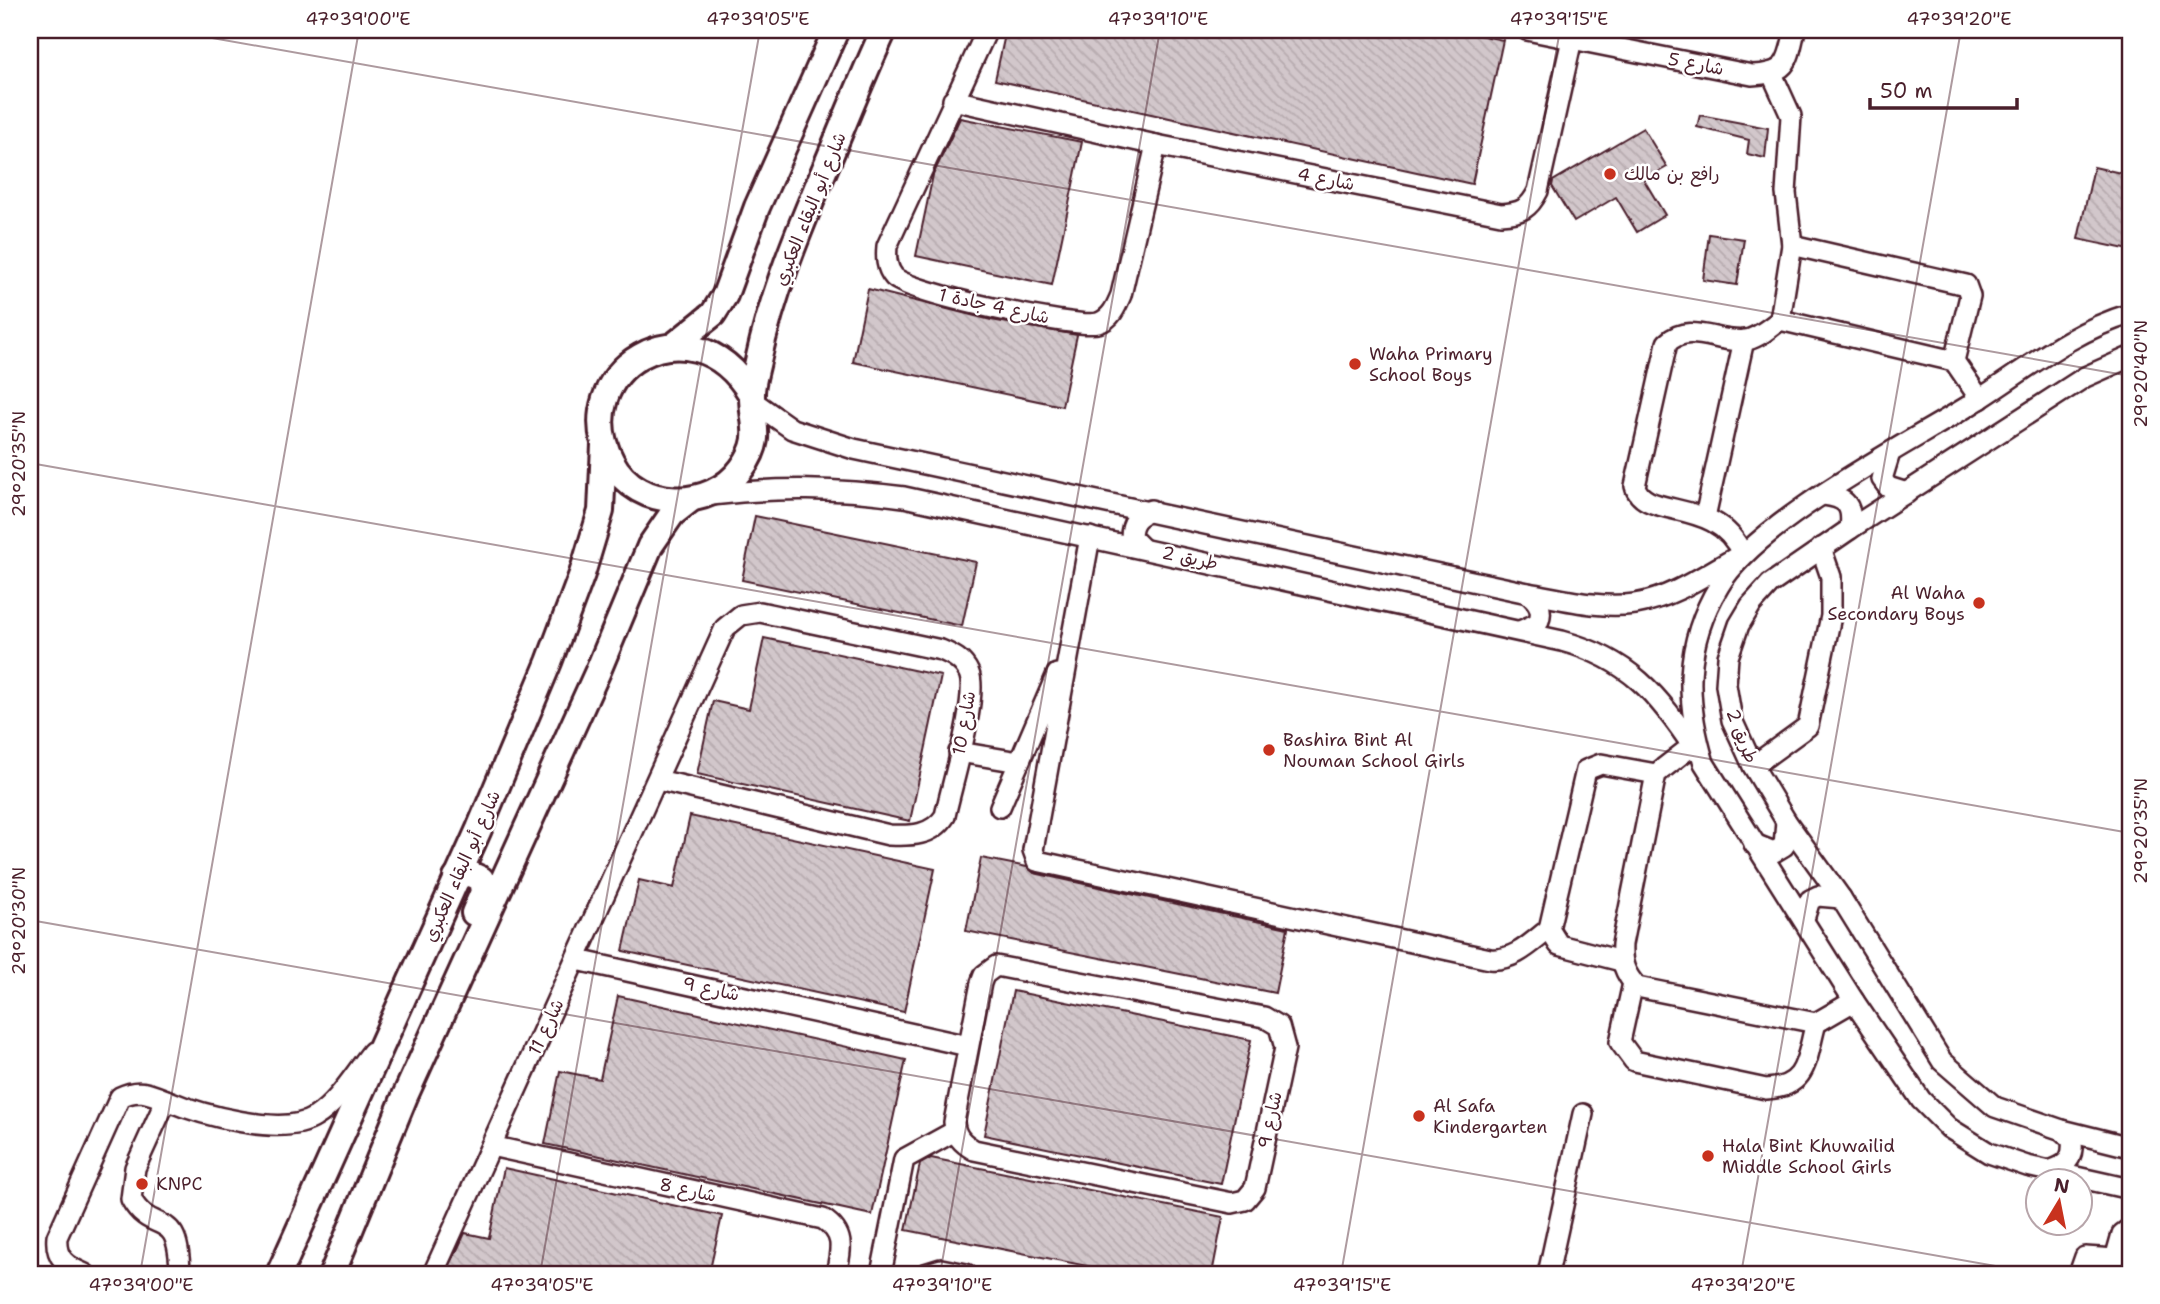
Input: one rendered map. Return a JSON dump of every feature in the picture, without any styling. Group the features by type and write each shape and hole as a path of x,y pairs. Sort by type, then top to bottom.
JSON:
{"main road":[{"path":"673,346 713,314 725,295 757,207 836,30"},
{"name":"شارع أبو البقاء العكبري","path":"753,398 762,341 794,244 884,30"},
{"path":"335,1269 405,1096 598,671 650,546 672,514 727,485 743,468 753,448 757,425 753,398 738,373 720,357 697,348 673,346 640,356 624,368 611,385 604,404 601,425 604,445 614,465 628,482 647,494 668,500 698,498"},
{"name":"شارع أبو البقاء العكبري","path":"279,1274 550,662 582,574 601,511 604,445"},
{"path":"405,1096 410,1056 483,892 481,879 476,875 468,873 456,878"}],"street":[{"path":"953,100 987,30"},
{"name":"شارع 5","path":"1527,30 1752,75 1772,74"},
{"path":"1780,320 1792,244 1786,193 1791,116 1772,74 1789,58 1795,30"},
{"name":"شارع 4","path":"953,100 1156,145 1502,214 1515,213 1531,204 1538,191 1572,39"},
{"name":"شارع 4 جادة 1","path":"953,100 905,202 887,246 886,256 888,267 896,279 942,296 1074,323 1102,322 1115,309 1121,295 1156,145"},
{"path":"1792,244 1966,285 1970,296 1954,361"},
{"name":"طريق 2","path":"753,398 792,429 854,449 1151,510 1528,593 1588,604 1636,604 1662,596 1742,554 1824,495 1980,400 2079,333 2130,314"},
{"path":"1742,554 1725,527 1705,517 1644,500 1634,486 1667,343 1676,336 1689,333 1744,340 1756,336 1780,320 1954,361 1980,400"},
{"path":"1705,517 1744,340"},
{"name":"طريق 2","path":"2130,357 2085,377 1770,584 1751,605 1739,625 1728,657 1726,685 1732,720 1753,766 1786,821 1841,898 1942,1061 1995,1107 2062,1130 2130,1146"},
{"path":"1889,456 1882,479 1888,487 1907,493"},
{"name":"طريق 2","path":"698,498 773,488 857,491 904,497 1520,631 1607,656 1648,688 1692,746 1854,1000 1922,1100 1949,1129 1989,1153 2039,1168"},
{"path":"1824,495 1838,497 1847,503 1852,514 1850,529"},
{"path":"1142,548 1131,537 1131,530 1136,518 1151,510"},
{"path":"1090,537 1033,850 1037,861 1502,960 1514,955 1549,929 1586,770 1601,764 1656,774"},
{"path":"1753,766 1808,726 1831,616 1831,577 1821,548"},
{"name":"طريق 2","path":"1704,763 1693,727 1689,696 1691,657 1706,610 1742,554"},
{"path":"1520,631 1538,623 1541,616 1538,603 1528,593"},
{"name":"شارع 10","path":"760,611 940,650 958,658 972,682 945,816 934,828 907,836 889,835 658,780 725,628 741,615 760,611"},
{"path":"1000,807 1071,641"},
{"path":"1692,746 1656,774 1622,944 1621,961 1626,976 1637,986 1815,1023 1854,1000"},
{"path":"959,752 1019,762"},
{"name":"شارع 11","path":"433,1274 658,780"},
{"path":"1754,844 1774,852 1784,846 1786,821"},
{"path":"1804,919 1810,900 1818,895 1841,898"},
{"path":"1549,929 1559,945 1621,961"},
{"name":"شارع 9","path":"577,960 968,1046"},
{"name":"شارع 9","path":"996,966 1264,1017 1279,1026 1285,1048 1255,1188 1251,1196 1232,1203 974,1150 965,1144 955,1131 968,1046 984,975 996,966"},
{"path":"1633,983 1619,1042 1634,1061 1766,1089 1785,1088 1802,1075 1815,1023"},
{"path":"85,1274 62,1260 56,1250 57,1237 120,1097 133,1090 214,1118 270,1124 304,1122 322,1112 387,1035"},
{"path":"166,1100 135,1168 131,1199 138,1209 170,1228 180,1249 180,1274"},
{"path":"1548,1274 1583,1114"},
{"path":"2060,1168 2064,1167 2073,1153 2072,1140 2062,1130"},
{"path":"881,1274 904,1159 955,1131"},
{"name":"شارع 8","path":"491,1146 823,1219 835,1227 841,1241 836,1274"},
{"name":"طريق 2","path":"2094,1181 2130,1189"},
{"path":"2078,1274 2085,1257 2115,1259 2122,1234 2130,1228"},
{"path":"925,1274 941,1269 966,1274"}],"building":[{"path":"1006,30 1454,30 1503,40 1472,184 995,80"},
{"path":"1700,115 1768,128 1765,158 1747,154 1749,140 1697,127"},
{"path":"960,118 1082,142 1052,285 916,256 933,175"},
{"name":"رافع بن مالك","path":"1643,128 1667,167 1644,180 1665,215 1637,232 1616,197 1574,222 1552,186 1553,181"},
{"path":"2094,167 2130,175 2130,250 2078,239"},
{"path":"1709,234 1744,239 1737,285 1703,280"},
{"path":"868,289 991,320 1077,335 1062,406 853,362"},
{"path":"755,516 976,562 962,626 742,580"},
{"path":"764,638 941,676 910,821 697,774 713,701 749,709"},
{"path":"690,816 935,869 904,1012 623,951 639,880 674,888"},
{"path":"981,858 1027,867 1034,873 1288,928 1275,993 966,931"},
{"path":"1013,991 1251,1040 1221,1184 984,1135"},
{"path":"618,996 906,1060 872,1215 545,1144 560,1071 600,1079"},
{"path":"931,1158 1223,1217 1212,1274 1127,1274 906,1230 920,1164"},
{"path":"504,1168 722,1216 709,1274 446,1274 465,1233 489,1238"}],"place":[{"name":"رافع بن مالك","path":"1610,174"},
{"name":"Waha Primary School Boys","path":"1355,364"},
{"name":"Al Waha Secondary Boys","path":"1979,603"},
{"name":"Bashira Bint Al Nouman School Girls","path":"1269,750"},
{"name":"Al Safa Kindergarten","path":"1419,1116"},
{"name":"Hala Bint Khuwailid Middle School Girls","path":"1708,1156"},
{"name":"KNPC","path":"142,1184"}]}
